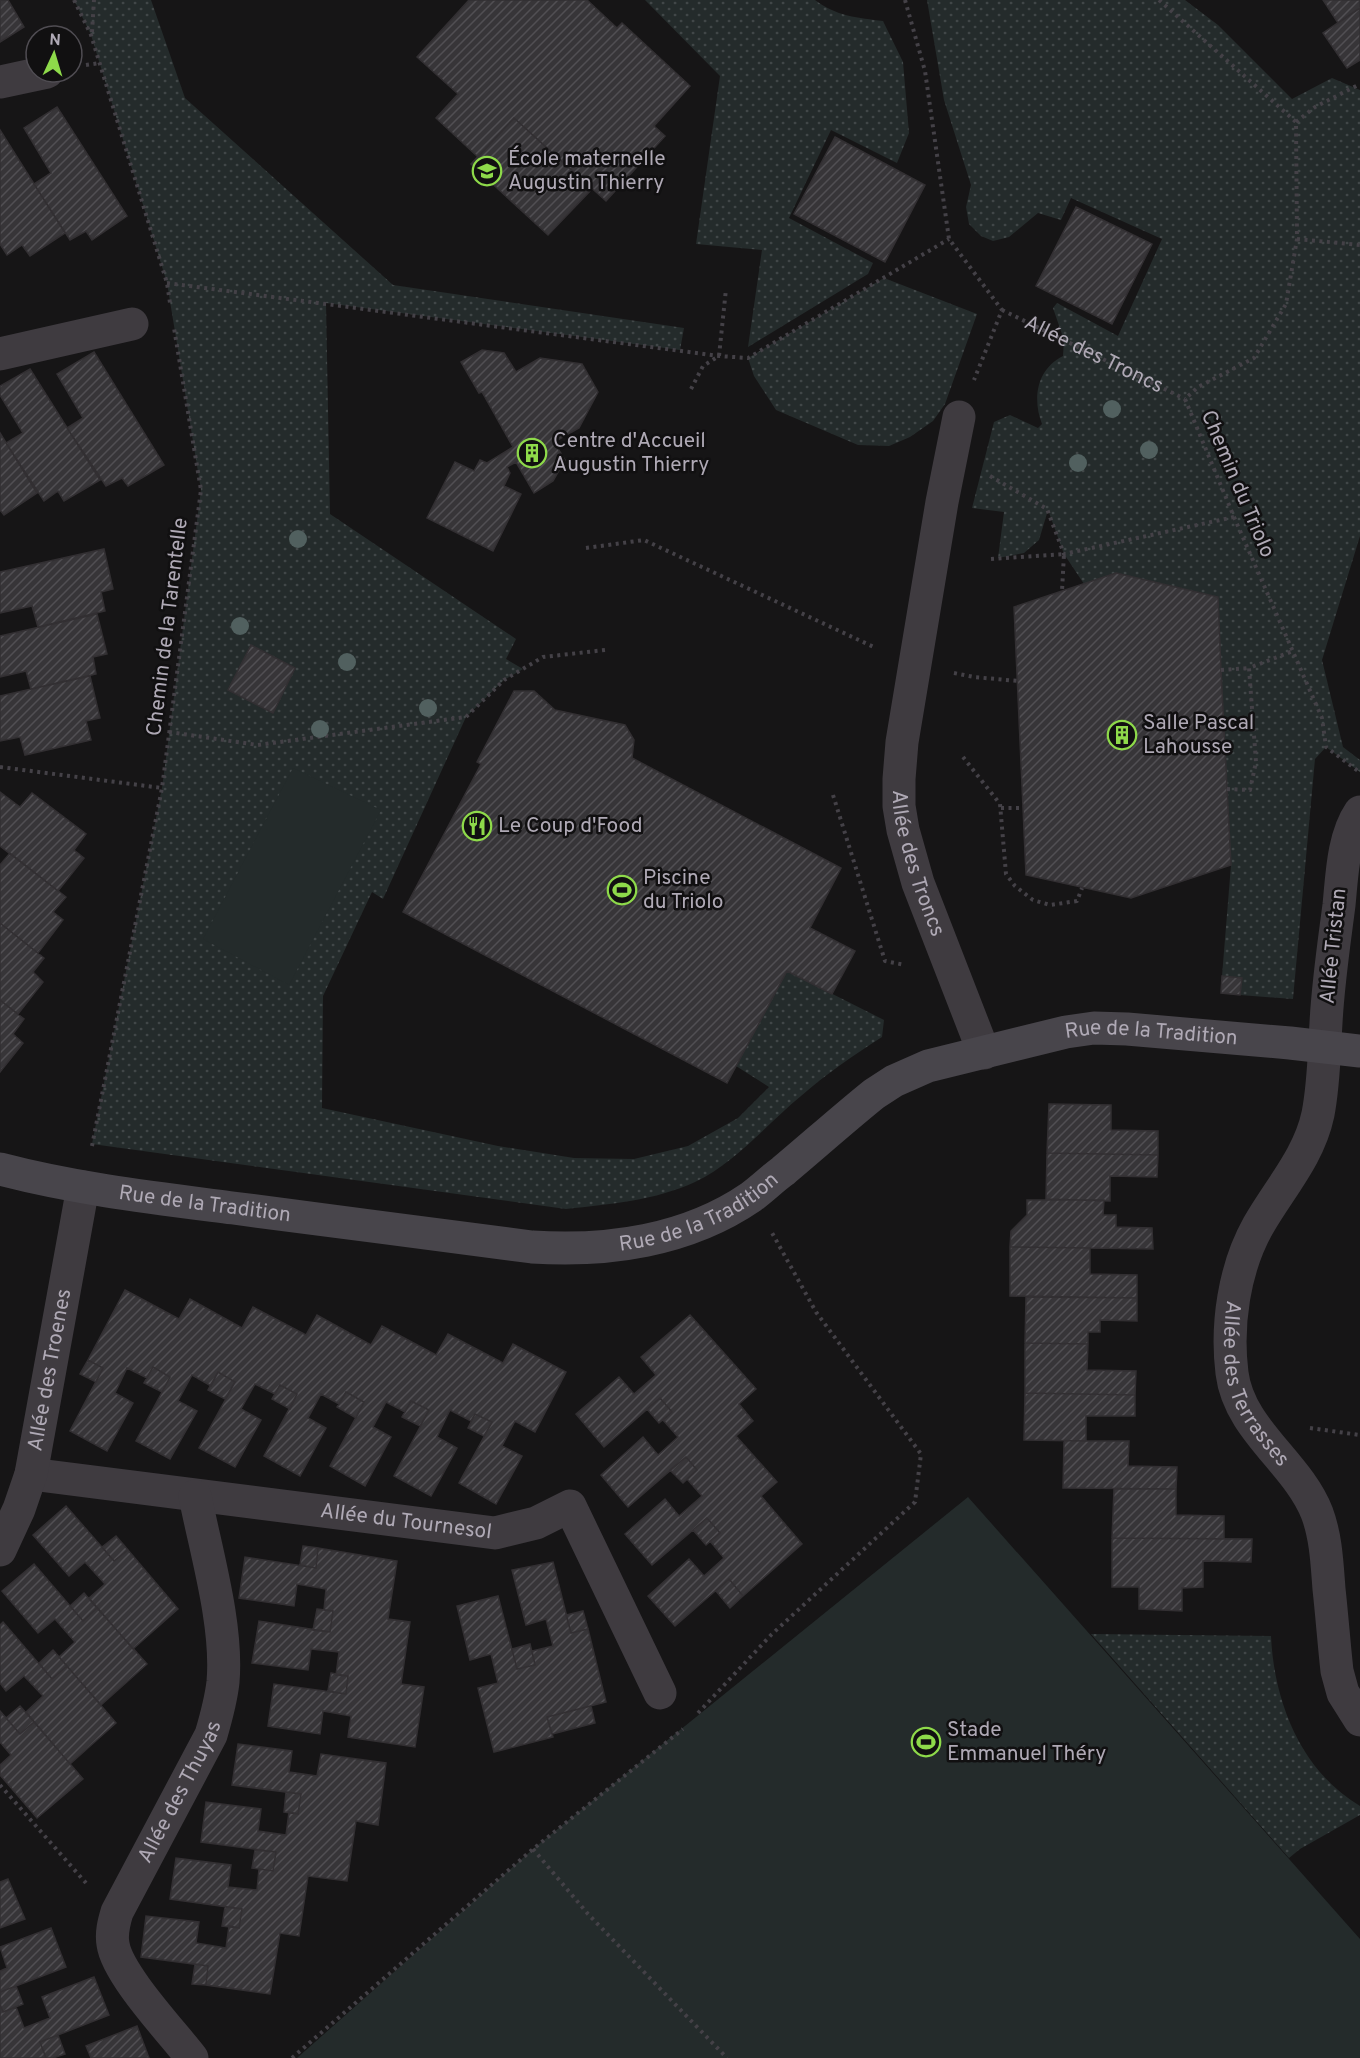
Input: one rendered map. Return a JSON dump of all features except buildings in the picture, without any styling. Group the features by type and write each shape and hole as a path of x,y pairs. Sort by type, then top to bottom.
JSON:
{"street":[{"path":"0,82 24,77"},
{"path":"0,354 132,324"},
{"name":"Allée des Troncs","path":"959,417 902,742 899,806 903,830 918,883 984,1053"},
{"name":"Allée Tristan","path":"1325,1048 1343,870 1349,837 1360,812"},
{"name":"Rue de la Tradition","path":"0,1169 83,1187 496,1243 571,1250 628,1245 692,1227 725,1212 751,1197 847,1115 894,1081 928,1066 1066,1032 1094,1028 1290,1043 1360,1051"},
{"name":"Allée des Terrasses","path":"1325,1048 1322,1090 1310,1141 1257,1227 1246,1252 1233,1302 1231,1354 1236,1387 1250,1419 1306,1491 1317,1512 1324,1536 1337,1671 1343,1693 1360,1720"},
{"name":"Allée des Troenes","path":"0,1550 32,1474 83,1187"},
{"name":"Allée du Tournesol","path":"32,1474 495,1533 536,1523 570,1506 660,1693"},
{"name":"Allée des Thuyas","path":"192,2058 130,1979 117,1960 112,1943 117,1912 211,1736 218,1712 223,1681 220,1617 195,1496"}],"path":[{"path":"74,0 91,35 166,283 170,305"},
{"path":"91,35 94,0"},
{"path":"166,283 748,358 949,239 925,71 905,0"},
{"path":"1159,0 1296,122 1316,107 1360,84"},
{"name":"Chemin du Triolo","path":"1296,122 1297,239 1286,304 1254,358 1198,387 1185,399 1322,718 1326,747 1360,772"},
{"name":"Allée des Troncs","path":"949,239 1002,310 1185,399"},
{"path":"1297,239 1360,244"},
{"path":"719,356 726,289"},
{"name":"Allée des Troncs","path":"959,417 1002,310"},
{"name":"Chemin de la Tarentelle","path":"91,1151 162,788 201,490 174,326"},
{"path":"691,389 703,366 719,356"},
{"path":"951,453 1047,509 1064,554 1062,591"},
{"path":"991,559 1064,554 1234,517"},
{"path":"586,548 644,540 915,665 975,677 1017,681"},
{"path":"169,732 258,746 466,717 504,680 543,657 605,650"},
{"path":"1221,670 1249,669 1293,651"},
{"path":"1227,789 1250,790 1256,762 1249,669"},
{"path":"963,757 1000,804 1005,874 1015,886 1033,900 1050,905 1077,901 1082,888"},
{"path":"0,767 162,788"},
{"path":"833,795 885,961 954,976"},
{"path":"1001,808 1023,808"},
{"path":"695,1716 771,1635 915,1502 921,1454 816,1312 751,1197"},
{"path":"292,2058 533,1850 688,1724"},
{"path":"0,1785 76,1874 117,1912"},
{"path":"533,1850 588,1914 727,2058"}],"shaded area":[{"path":"74,0 151,0 185,98 393,285 684,328 680,350 326,303 330,514 516,639 506,659 523,669 504,680 466,717 383,899 372,892 323,996 322,1108 498,1146 574,1158 634,1159 688,1146 738,1118 769,1087 736,1066 787,971 884,1020 882,1037 820,1080 737,1154 710,1174 695,1182 648,1198 566,1209 92,1144 162,788 201,490 167,283 91,35"},
{"path":"645,0 815,0 839,13 883,21 903,62 909,133 897,163 831,130 789,218 873,263 868,274 748,347 762,250 696,244 720,76"},
{"path":"927,0 1185,0 1218,25 1292,99 1332,78 1360,90 1360,536 1322,660 1343,747 1360,760 1360,772 1326,747 1315,759 1293,999 1240,995 1242,978 1222,976 1231,865 1217,597 1116,573 1084,584 1064,554 1048,510 1039,540 1024,553 998,558 1004,512 972,508 994,422 1010,415 1038,428 1042,424 1037,404 1039,385 1047,368 1063,356 1064,340 1053,308 1057,303 1118,336 1162,239 1071,198 1061,220 1038,213 1009,237 993,241 981,236 969,224 966,207 971,185 944,100"},
{"path":"884,278 977,314 945,404 933,421 910,437 889,446 858,445 776,410 754,376 748,358"},
{"path":"293,768 381,810 289,985 203,939"},
{"name":"Stade Emmanuel Théry","path":"968,1497 1360,1939 1360,2058 297,2058 533,1849"},
{"path":"1091,1634 1271,1636 1278,1685 1295,1733 1322,1774 1339,1791 1360,1806 1360,1815 1300,1849 1289,1858"}],"place":[{"name":"École maternelle Augustin Thierry","path":"487,171"},
{"name":"Centre d'Accueil Augustin Thierry","path":"532,453"},
{"name":"Salle Pascal Lahousse","path":"1122,735"},
{"name":"Le Coup d'Food","path":"477,826"},
{"name":"Piscine du Triolo","path":"622,890"},
{"name":"Stade Emmanuel Théry","path":"926,1742"}]}
